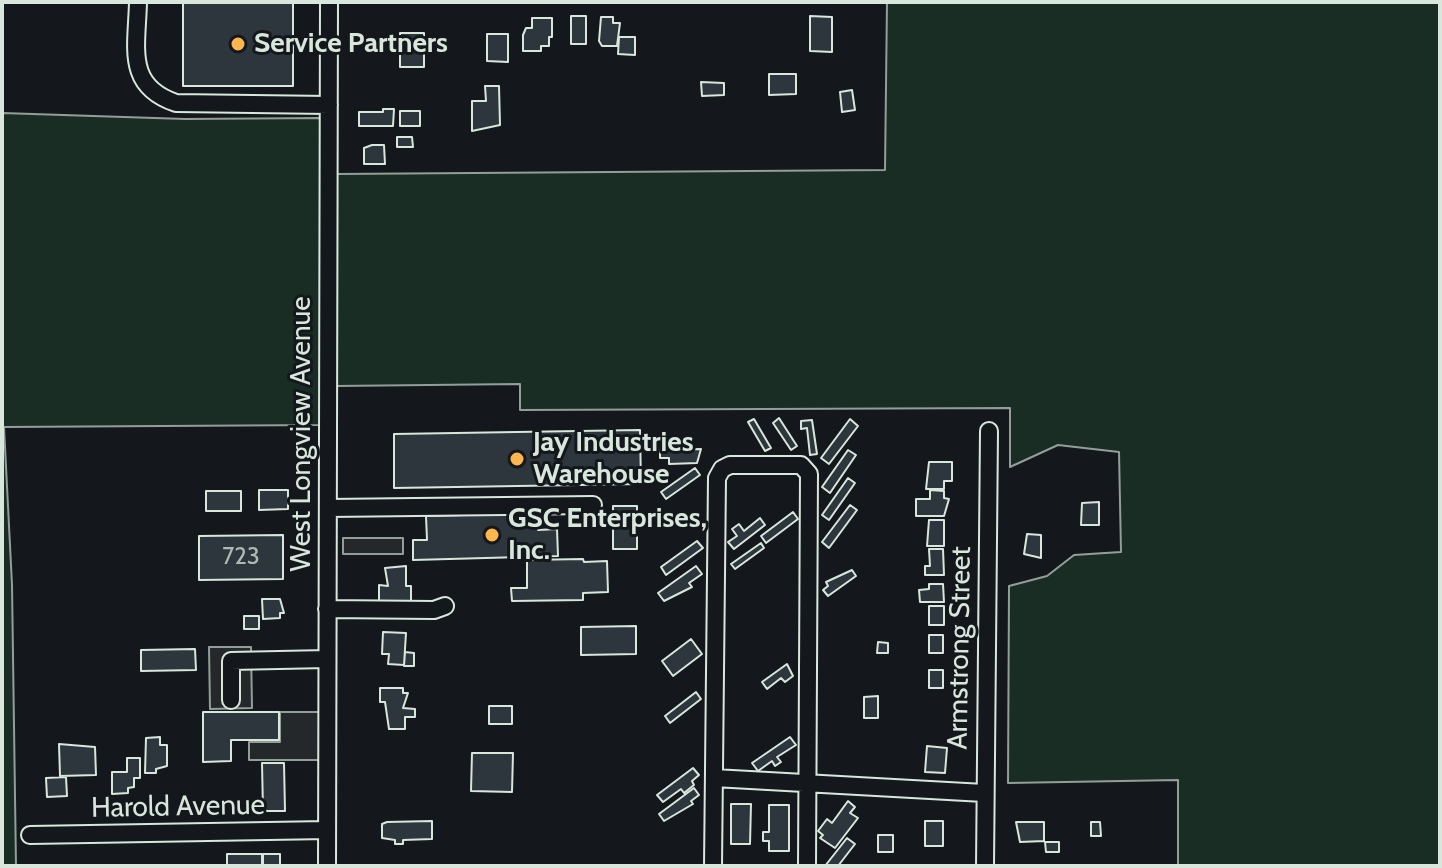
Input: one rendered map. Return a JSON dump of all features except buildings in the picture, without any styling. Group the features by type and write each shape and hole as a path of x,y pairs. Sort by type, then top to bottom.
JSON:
{"street":[{"path":"138,2 137,68 142,82 159,98 176,103 329,105"},
{"name":"West Longview Avenue","path":"327,866 329,2"},
{"name":"Armstrong Street","path":"985,866 989,431"},
{"path":"713,866 717,478 722,469 730,465 801,465 809,474 807,866"},
{"path":"328,508 593,505"},
{"path":"327,609 434,610 445,606"},
{"path":"231,700 231,661 327,659"},
{"path":"714,778 984,793"},
{"name":"Harold Avenue","path":"30,835 327,830"}],"green space":[{"path":"887,2 1440,2 1440,866 1178,866 1178,780 1008,783 1009,586 1047,576 1074,555 1121,552 1119,452 1058,445 1010,467 1010,408 520,410 520,384 336,386 336,174 885,170"},
{"path":"2,113 185,119 322,118 321,425 4,427 12,585 16,866 2,866"}],"shaded area":[{"path":"343,538 403,538 403,554 343,554"},
{"path":"209,647 251,647 252,708 210,709"},
{"path":"280,712 325,712 325,760 249,760 249,742 280,742"}],"place":[{"name":"Service Partners","path":"238,44"},
{"name":"Jay Industries Warehouse","path":"517,459"},
{"name":"GSC Enterprises, Inc.","path":"492,535"}]}
